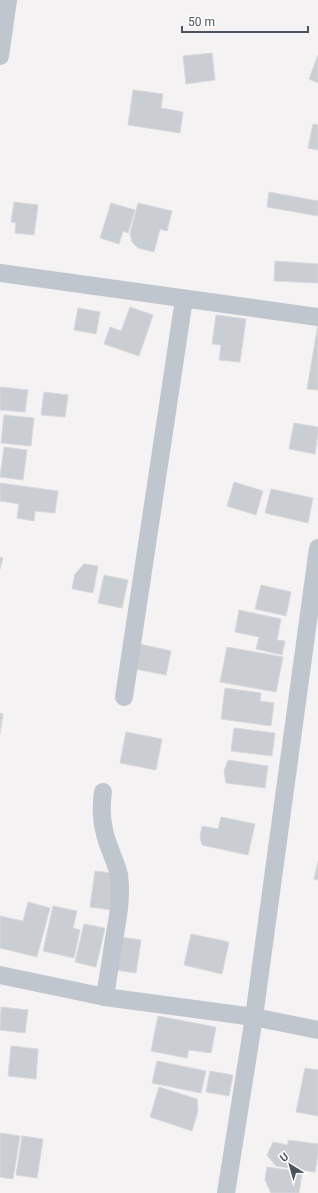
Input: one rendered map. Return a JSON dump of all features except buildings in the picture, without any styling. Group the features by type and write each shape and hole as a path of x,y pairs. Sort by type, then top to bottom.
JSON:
{"street":[{"path":"0,56 8,0"},
{"path":"0,273 318,317"},
{"path":"124,696 184,299"},
{"path":"226,1193 254,1017 318,548"},
{"path":"103,792 101,806 103,824 119,876 120,893 117,923 105,996"},
{"path":"0,975 105,996 254,1017 318,1030"}]}
